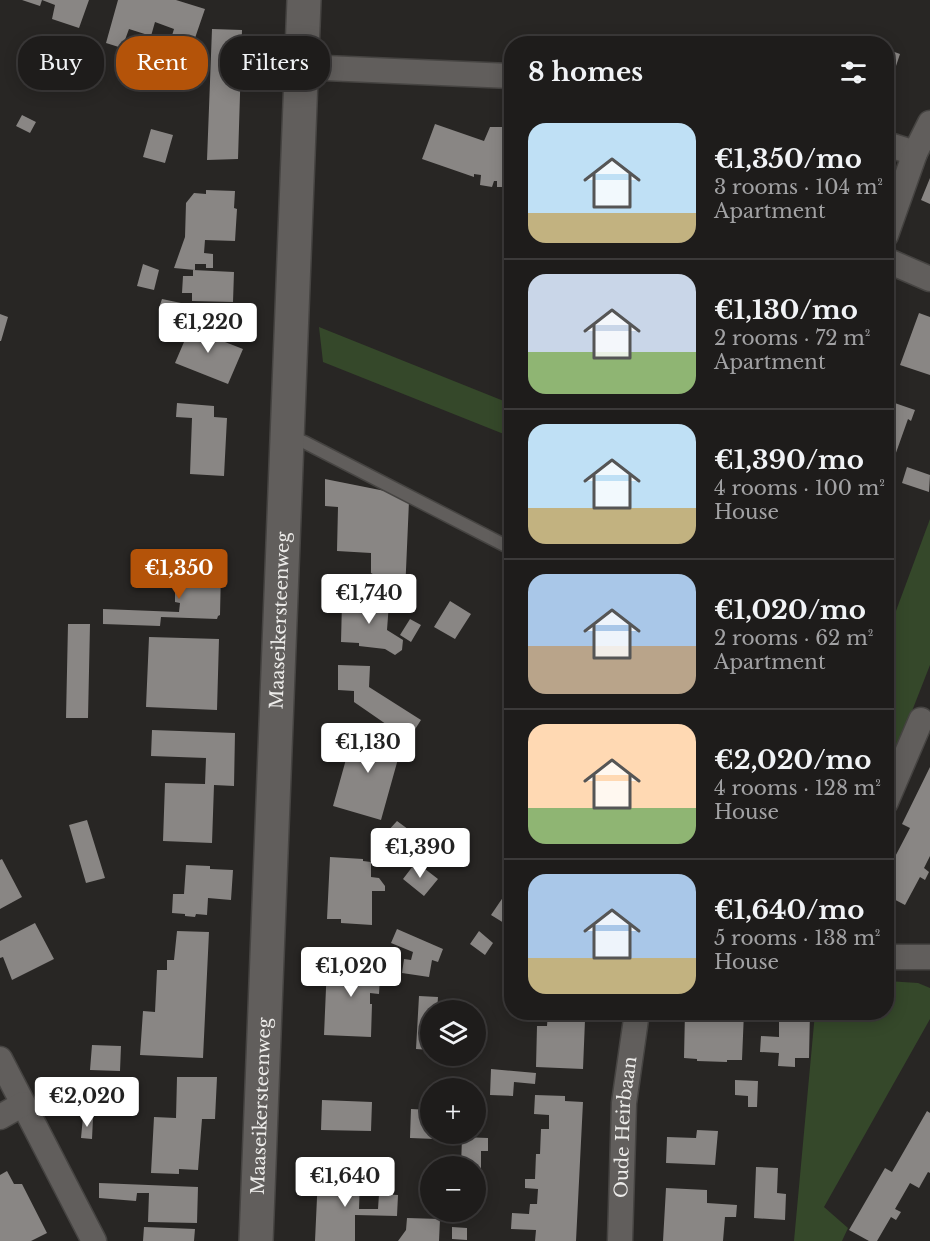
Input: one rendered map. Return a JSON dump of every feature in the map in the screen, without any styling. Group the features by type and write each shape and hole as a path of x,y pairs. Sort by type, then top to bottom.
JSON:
{"main road":[{"name":"Maaseikersteenweg","path":"303,36 304,0"},
{"name":"Maaseikersteenweg","path":"256,1241 301,90"}],"street":[{"path":"330,68 504,76"},
{"path":"894,212 915,153 930,123"},
{"path":"894,146 915,153"},
{"path":"894,263 930,279"},
{"path":"894,783 921,720"},
{"path":"894,957 930,957"},
{"name":"Oude Heirbaan","path":"620,1241 624,1103 636,1020"},
{"path":"0,1059 94,1241"},
{"path":"0,1118 23,1104"}],"lane":[{"path":"287,436 304,442 504,545"}],"green space":[{"path":"319,327 504,401 504,434 323,362"},
{"path":"930,519 930,665 894,757 894,616"},
{"path":"894,981 918,983 930,988 930,1019 824,1207 848,1228 842,1241 794,1241 814,1020 894,1020"}],"building":[{"path":"22,0 42,0 40,6"},
{"path":"42,0 89,0 79,28 52,19 55,5"},
{"path":"118,0 176,0 205,9 196,36 172,36 174,29 155,22 151,36 129,29 126,36 116,36 116,46 106,43"},
{"path":"212,29 242,30 242,36 220,36 220,90 240,90 238,159 207,160"},
{"path":"894,52 900,54 894,72"},
{"path":"22,115 36,122 30,133 16,126"},
{"path":"435,124 484,141 490,127 504,127 504,187 497,187 497,181 494,181 492,187 480,185 481,175 474,174 474,177 422,159"},
{"path":"151,129 173,135 165,163 143,157"},
{"path":"930,178 930,204 921,200"},
{"path":"206,190 235,191 234,208 237,209 235,241 205,240 204,253 213,254 213,268 206,268 206,264 195,264 195,270 174,268 185,237 186,203 194,193 206,194"},
{"path":"143,264 159,270 154,290 137,286"},
{"path":"193,270 234,272 233,302 192,301 192,293 182,293 183,276 193,276"},
{"path":"162,299 181,303 179,314 159,308"},
{"path":"919,313 930,317 930,375 900,365"},
{"path":"0,314 8,317 1,341 0,341"},
{"path":"193,321 210,328 207,335 243,349 228,384 175,363"},
{"path":"177,403 214,406 214,417 227,418 224,476 190,474 192,418 176,417"},
{"path":"894,403 915,410 911,421 908,419 894,458"},
{"path":"907,467 930,475 929,492 902,483"},
{"path":"325,479 385,491 385,488 409,501 405,593 371,573 371,553 337,551 338,507 325,506"},
{"path":"178,568 221,570 220,615 217,619 161,617 160,626 103,624 103,609 179,612 180,603 175,602 175,589 162,581 162,578 177,579"},
{"path":"373,594 389,603 387,630 403,640 402,650 395,655 385,649 359,646 359,643 341,642 342,602 358,602 358,597 372,598"},
{"path":"450,601 471,614 455,639 434,627"},
{"path":"410,619 421,625 411,642 400,635"},
{"path":"68,624 90,624 88,718 66,718"},
{"path":"149,637 219,639 217,710 146,707"},
{"path":"338,665 370,666 369,687 421,720 410,737 397,729 396,731 354,702 354,691 338,690"},
{"path":"355,727 403,741 381,820 333,806"},
{"path":"152,730 235,733 234,786 214,785 212,843 163,841 165,783 205,784 206,758 151,756"},
{"path":"930,767 930,856 924,868 929,872 925,880 920,877 905,905 894,899 894,859 910,828 902,824"},
{"path":"87,820 105,878 86,883 69,825"},
{"path":"397,821 416,835 406,847 387,832"},
{"path":"330,857 363,859 363,861 371,862 371,877 379,878 385,886 385,891 372,891 372,925 341,923 341,919 327,919"},
{"path":"2,859 22,897 0,909 0,860"},
{"path":"416,862 438,879 424,896 403,879"},
{"path":"186,865 233,870 231,900 208,898 207,915 196,914 195,917 172,913 173,894 184,894"},
{"path":"504,896 504,923 491,915"},
{"path":"35,923 54,959 12,980 3,957 0,958 0,941"},
{"path":"397,929 443,949 438,962 432,960 429,977 402,973 404,959 411,960 413,952 391,943"},
{"path":"177,931 209,932 203,1058 140,1055 143,1011 155,1012 157,970 167,970 167,960 174,960"},
{"path":"479,931 493,943 485,955 470,944"},
{"path":"341,961 381,961 379,994 370,993 371,1037 324,1035 327,965 341,965"},
{"path":"419,996 438,997 438,1000 420,1000 420,1049 416,1049"},
{"path":"547,1020 585,1020 583,1069 536,1067 537,1026 547,1026"},
{"path":"685,1020 744,1020 742,1060 697,1061 697,1059 684,1058"},
{"path":"779,1020 810,1020 809,1058 795,1058 795,1067 778,1066 779,1053 760,1052 761,1036 779,1037"},
{"path":"92,1045 121,1046 120,1071 90,1070"},
{"path":"491,1069 536,1073 535,1084 514,1082 513,1096 490,1095"},
{"path":"177,1077 217,1077 215,1119 202,1119 198,1170 179,1169 179,1174 151,1173 154,1117 176,1118"},
{"path":"735,1080 758,1081 757,1107 748,1107 748,1096 735,1095"},
{"path":"535,1095 565,1096 565,1101 583,1102 576,1241 535,1241 536,1230 511,1229 512,1213 529,1214 530,1204 537,1204 538,1189 525,1188 525,1179 535,1179 536,1154 540,1154 541,1129 549,1129 549,1115 534,1114"},
{"path":"322,1100 372,1102 371,1131 321,1130"},
{"path":"411,1109 420,1109 420,1138 410,1138"},
{"path":"927,1111 930,1113 930,1173 928,1172 919,1188 910,1183 895,1209 901,1212 896,1220 891,1217 877,1241 869,1241 849,1230 885,1168 892,1172"},
{"path":"83,1117 93,1118 92,1139 81,1138"},
{"path":"697,1130 718,1131 715,1165 666,1163 667,1137 696,1138"},
{"path":"486,1138 488,1138 488,1151 481,1151 481,1156 461,1156 462,1144 486,1144"},
{"path":"756,1167 778,1168 777,1193 786,1194 785,1220 754,1218"},
{"path":"7,1171 14,1184 22,1184 47,1233 31,1241 0,1241 0,1175"},
{"path":"318,1176 360,1178 359,1209 378,1209 379,1194 398,1195 397,1216 355,1215 355,1241 315,1241"},
{"path":"99,1183 198,1187 197,1223 148,1222 149,1193 137,1193 136,1201 99,1198"},
{"path":"666,1188 707,1190 707,1203 737,1205 736,1217 725,1217 723,1241 663,1241"},
{"path":"407,1218 420,1218 420,1222 440,1222 439,1241 398,1241 406,1230"},
{"path":"144,1227 195,1229 194,1241 143,1241"},
{"path":"452,1227 467,1228 467,1240 452,1239"}]}
